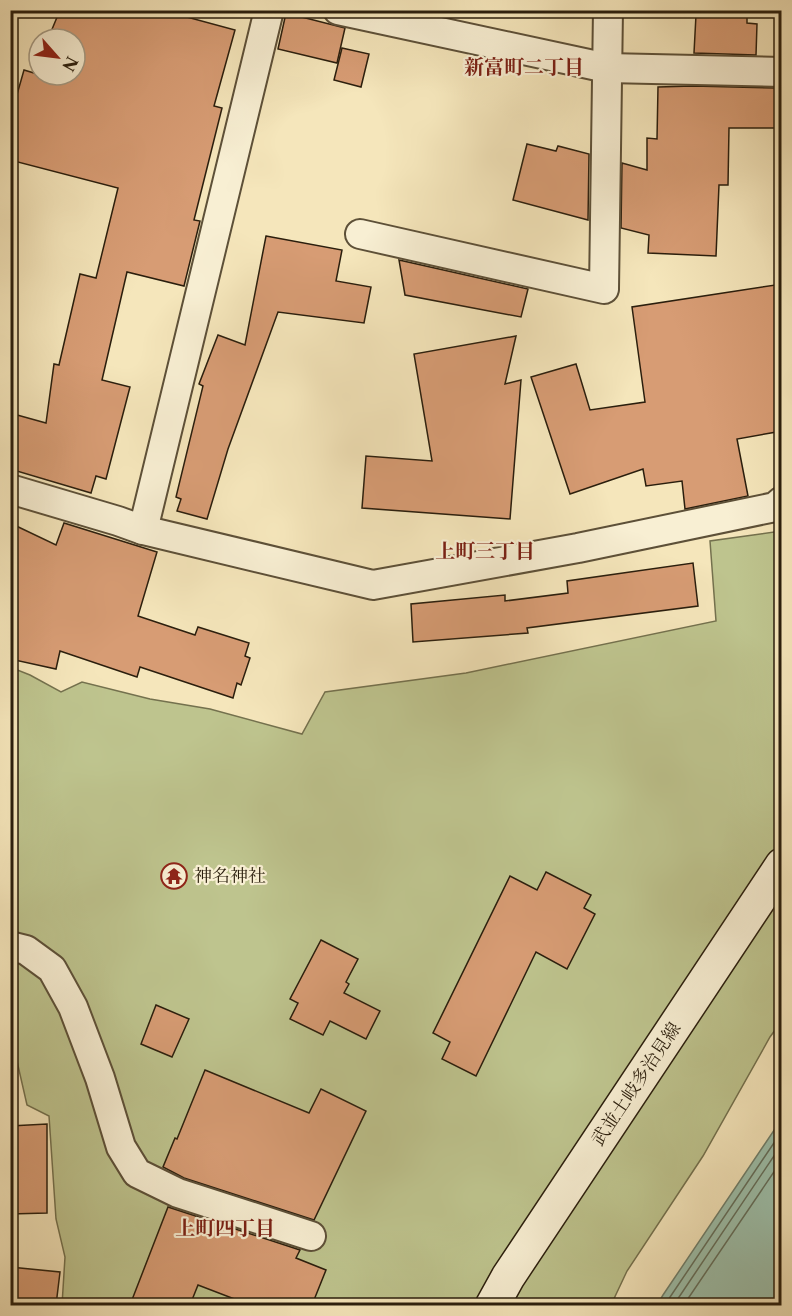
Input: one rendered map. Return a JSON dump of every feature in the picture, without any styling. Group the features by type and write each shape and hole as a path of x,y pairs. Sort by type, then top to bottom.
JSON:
{"main road":[{"name":"武並土岐多治見線","path":"492,1305 514,1267 782,865"}],"street":[{"path":"143,530 268,10"},
{"path":"338,10 607,68 782,72"},
{"path":"360,234 604,289 608,10"},
{"path":"10,489 143,530 373,585 590,546 775,507 782,501"},
{"path":"10,946 26,950 52,969 73,1007 100,1078 121,1147 137,1173 178,1193 311,1236"}],"shaded area":[{"path":"781,531 781,1022 770,1037 703,1156 627,1271 611,1305 62,1305 65,1257 56,1219 49,1116 27,1105 11,1035 10,667 61,692 82,682 150,699 210,709 302,734 325,692 466,673 716,621 710,541"}],"water":[{"path":"781,1120 781,1305 657,1305 663,1295"}],"building":[{"path":"60,10 161,10 235,30 214,106 222,108 194,220 200,221 184,286 127,272 102,380 130,387 106,479 96,476 91,493 10,469 10,413 46,423 54,364 59,365 80,274 96,278 118,188 10,160 10,119 24,70 27,71 27,87 87,87 87,27 53,27"},
{"path":"719,10 747,10 747,23 757,24 756,55 694,53 696,15 719,16"},
{"path":"286,13 345,28 337,63 278,49"},
{"path":"342,48 369,54 361,87 334,80"},
{"path":"658,87 775,88 781,128 729,128 728,185 719,185 716,256 648,253 649,235 621,228 622,163 647,170 647,138 657,139"},
{"path":"527,144 556,151 558,146 589,154 588,220 513,200"},
{"path":"266,236 342,250 336,281 371,287 364,323 278,312 228,449 207,519 177,511 181,499 176,497 203,386 199,384 218,335 245,345"},
{"path":"399,260 528,289 521,317 405,295"},
{"path":"782,284 782,431 737,439 748,496 685,509 682,481 646,486 643,469 570,494 531,377 576,364 590,410 645,402 632,307"},
{"path":"516,336 505,384 521,380 510,519 362,508 366,456 432,461 414,354"},
{"path":"10,523 56,545 64,523 157,552 138,616 195,635 198,627 249,643 245,656 250,658 241,685 237,683 233,698 140,667 137,677 60,651 56,669 10,659"},
{"path":"693,563 698,606 527,628 528,633 413,642 411,604 505,595 505,601 568,593 567,581"},
{"path":"546,872 591,895 584,908 595,914 567,969 536,952 476,1076 442,1059 450,1042 433,1033 510,876 537,890"},
{"path":"321,940 358,959 346,982 349,984 344,993 380,1011 366,1039 330,1021 323,1035 290,1019 298,1003 290,999"},
{"path":"156,1005 189,1019 172,1057 141,1044"},
{"path":"205,1070 309,1113 321,1089 366,1111 314,1220 184,1178 163,1167"},
{"path":"47,1124 47,1213 10,1214 10,1126"},
{"path":"168,1207 300,1250 296,1258 326,1270 312,1305 250,1305 198,1285 190,1305 130,1305"},
{"path":"10,1267 60,1272 56,1305 10,1305"}],"place":[{"name":"神名神社","path":"174,876"}],"district":[{"name":"新富町二丁目","path":"524,67"},
{"name":"上町三丁目","path":"485,551"},
{"name":"上町四丁目","path":"225,1228"}]}
